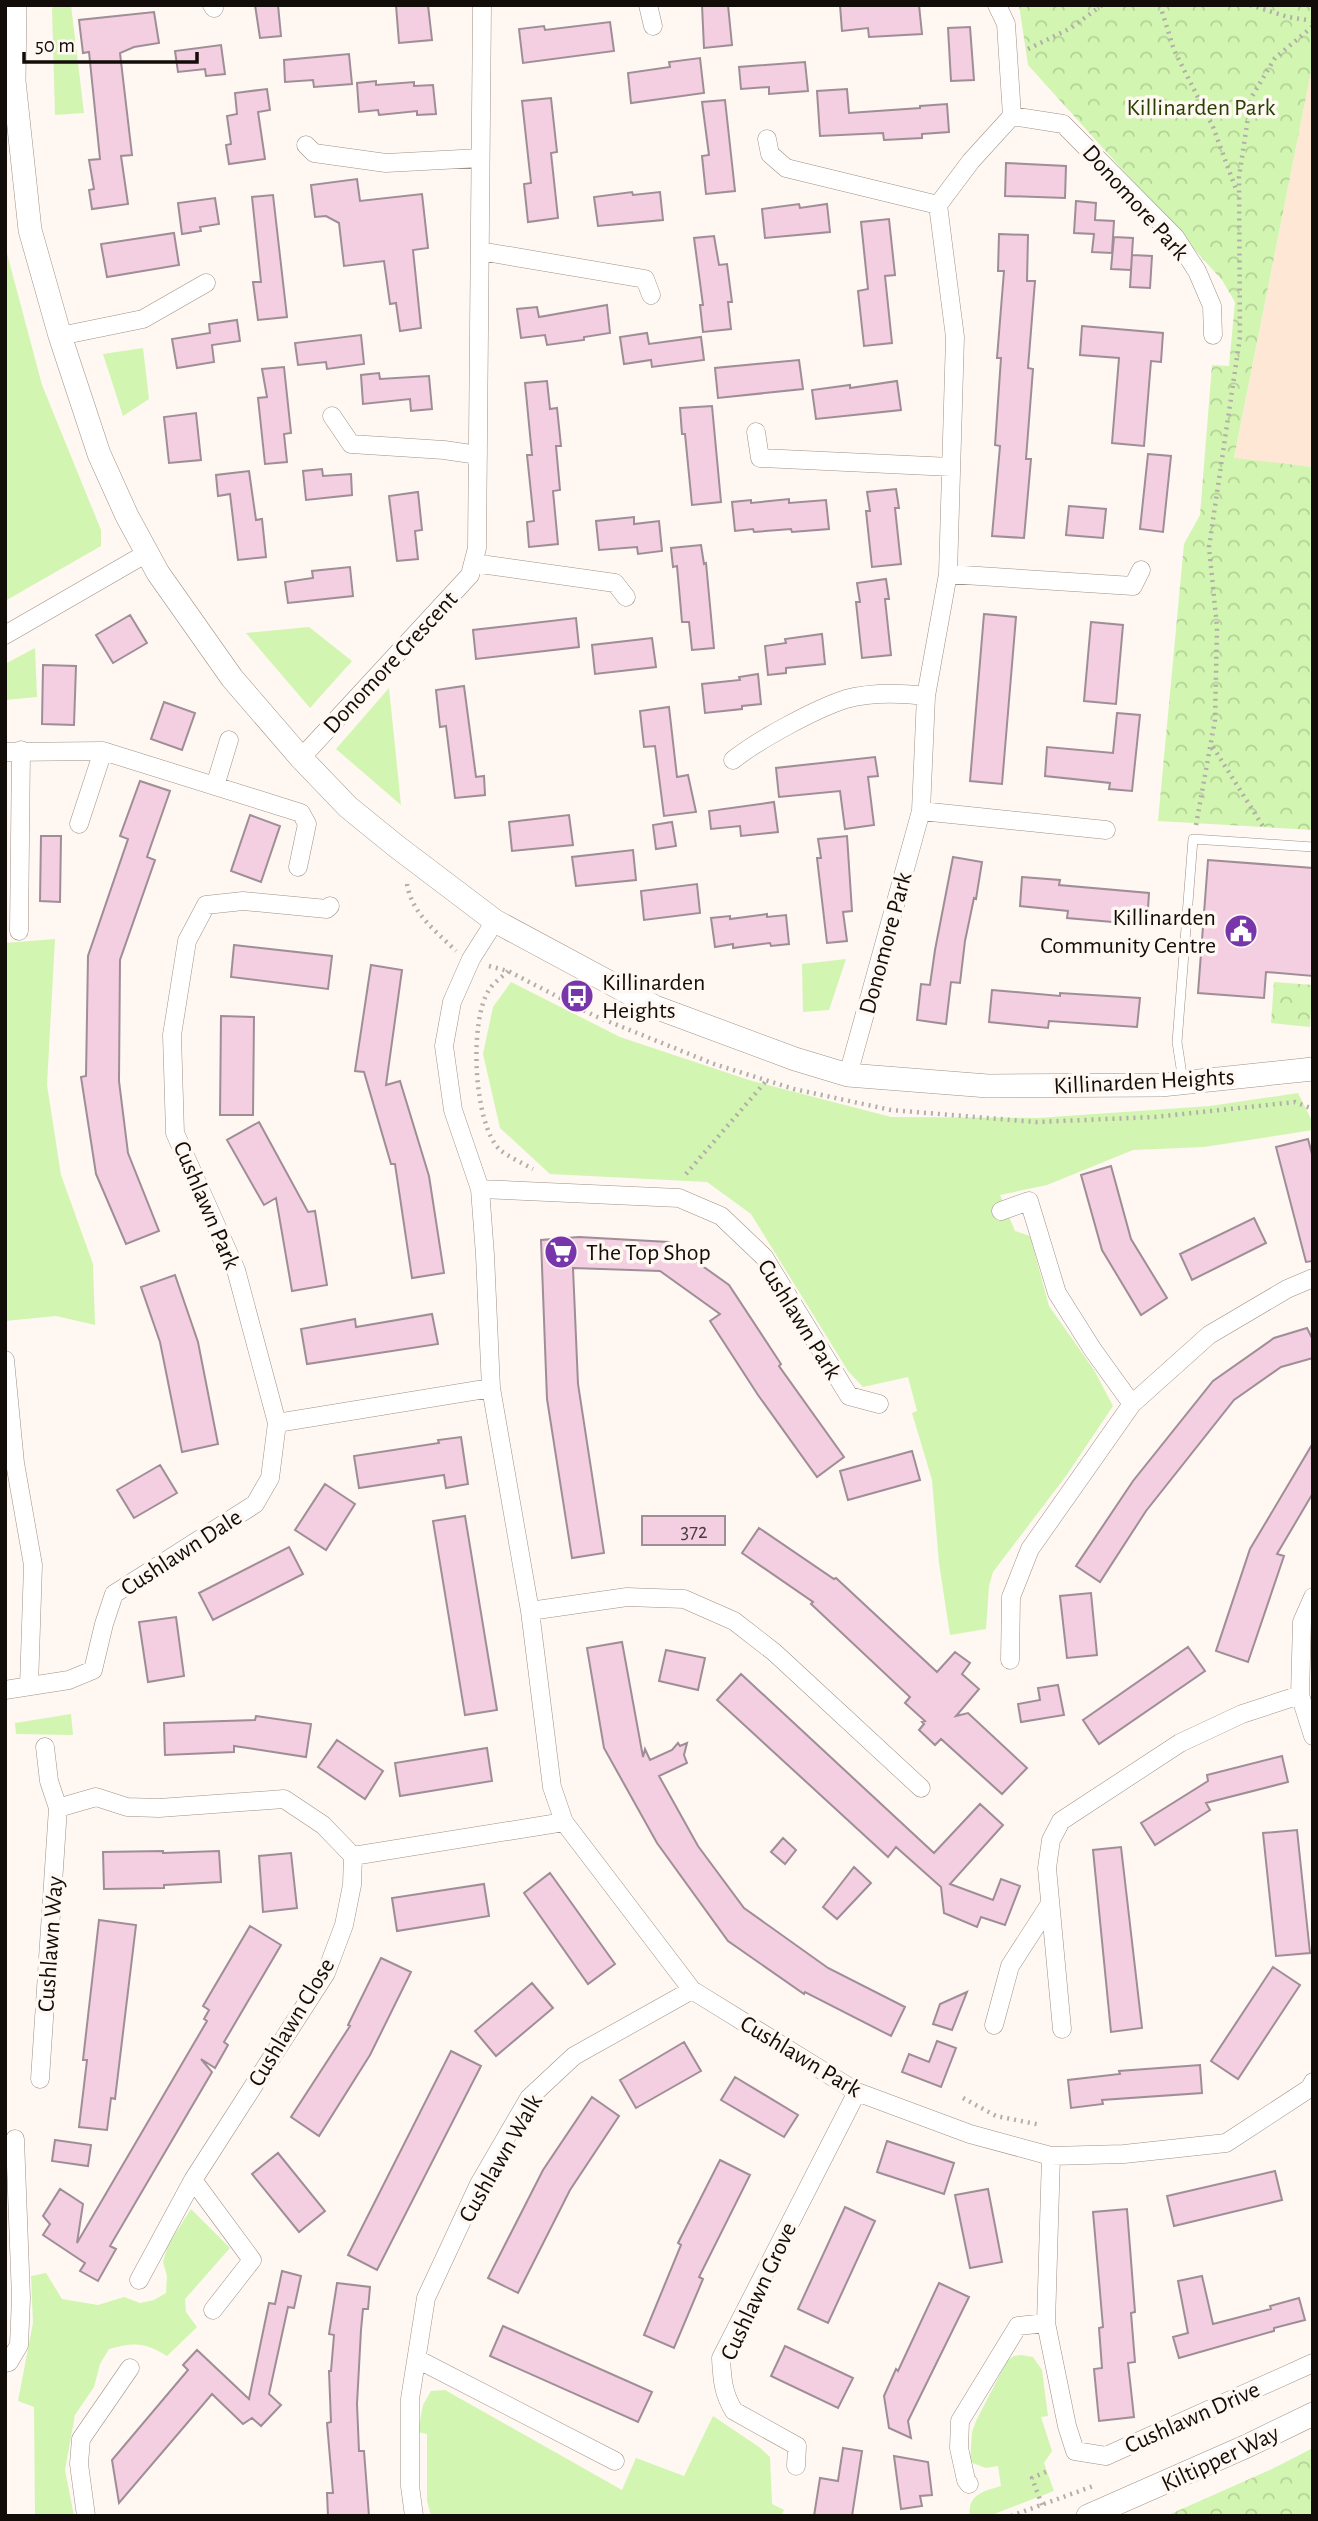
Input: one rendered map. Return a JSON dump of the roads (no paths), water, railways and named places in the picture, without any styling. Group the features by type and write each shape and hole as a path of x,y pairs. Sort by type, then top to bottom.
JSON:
{"street":[{"name":"Killinarden Heights","path":"15,5 14,82 30,230 60,336 99,454 127,516 158,573 232,677 300,758 348,807 495,921 655,1007 794,1059 848,1075 988,1086 1161,1085 1313,1069"},
{"name":"Donomore Crescent","path":"300,758 470,575 477,548 482,5"},
{"path":"648,5 653,26"},
{"path":"767,139 770,154 786,168 938,205 971,161 1012,116 1006,24 997,5"},
{"name":"Donomore Park","path":"1012,116 1063,124 1175,237 1197,271 1212,306 1213,335"},
{"path":"306,145 314,153 386,163 481,158"},
{"name":"Donomore Park","path":"848,1075 921,811 926,696 948,574 955,337 938,205"},
{"path":"480,251 645,279 651,295"},
{"path":"60,336 143,319 206,284"},
{"path":"332,416 351,444 478,455"},
{"path":"756,432 760,457 951,467"},
{"path":"5,635 147,552"},
{"path":"473,562 615,583 626,597"},
{"path":"948,574 1133,586 1141,570"},
{"path":"733,760 749,747 846,699 882,694 926,696"},
{"path":"215,786 229,740"},
{"path":"19,931 13,751 103,751 301,813 307,824 298,867"},
{"path":"79,824 103,751"},
{"path":"921,811 1106,830"},
{"name":"Cushlawn Park","path":"277,1423 236,1270 176,1133 172,1035 187,941 206,905 243,901 327,909 330,906"},
{"name":"Cushlawn Park","path":"495,921 471,959 452,1002 444,1046 453,1110 480,1189 491,1388 530,1611 552,1787 564,1822 692,1990 857,2092 970,2134 1051,2156 1124,2154 1226,2143 1312,2087"},
{"name":"Cushlawn Park","path":"480,1189 679,1198 721,1216 764,1257 849,1396 879,1404"},
{"path":"1001,1211 1029,1201 1057,1293 1132,1404"},
{"path":"1010,1660 1011,1597 1030,1549 1132,1404 1209,1335 1287,1289 1313,1278"},
{"path":"5,1360 15,1463 33,1565 29,1686"},
{"path":"277,1423 491,1388"},
{"name":"Cushlawn Dale","path":"5,1689 69,1680 93,1670 114,1594 255,1504 270,1478 277,1423"},
{"path":"530,1611 627,1597 684,1599 734,1621 774,1652 920,1788"},
{"path":"1313,1597 1302,1622 1300,1695 1313,1736"},
{"path":"1062,2029 1047,1868 1051,1840 1061,1821 1180,1744 1242,1714 1300,1695"},
{"name":"Cushlawn Way","path":"40,2079 58,1808 49,1781 45,1747"},
{"path":"58,1808 96,1797 127,1807 159,1808 284,1799 323,1825 354,1856 564,1822"},
{"name":"Cushlawn Close","path":"139,2280 193,2180 326,1973 344,1925 352,1885 354,1856"},
{"path":"994,2025 1010,1966 1050,1904"},
{"name":"Cushlawn Walk","path":"414,2516 410,2486 410,2399 426,2298 479,2184 529,2098 574,2056 692,1990"},
{"name":"Cushlawn Grove","path":"796,2466 797,2446 734,2411 722,2384 721,2358 857,2092"},
{"path":"5,2363 19,2345 21,2298 15,2139"},
{"name":"Cushlawn Drive","path":"1051,2156 1046,2323 1067,2426 1075,2451 1106,2456 1313,2363"},
{"path":"193,2180 252,2260 213,2310"},
{"path":"969,2484 965,2480 960,2448 960,2421 1018,2326 1046,2323"},
{"path":"417,2359 615,2461"},
{"path":"86,2516 79,2464 81,2439 130,2368"},
{"name":"Kiltipper Way","path":"1088,2516 1313,2414"}],"lane":[{"path":"1184,1082 1177,1042 1193,839 1313,847"}],"place":[{"name":"Killinarden Community Centre","path":"1241,931"},
{"name":"Killinarden Heights","path":"577,996"},
{"name":"The Top Shop","path":"561,1252"}],"park label":[{"name":"Killinarden Park","path":"1201,107"}]}
